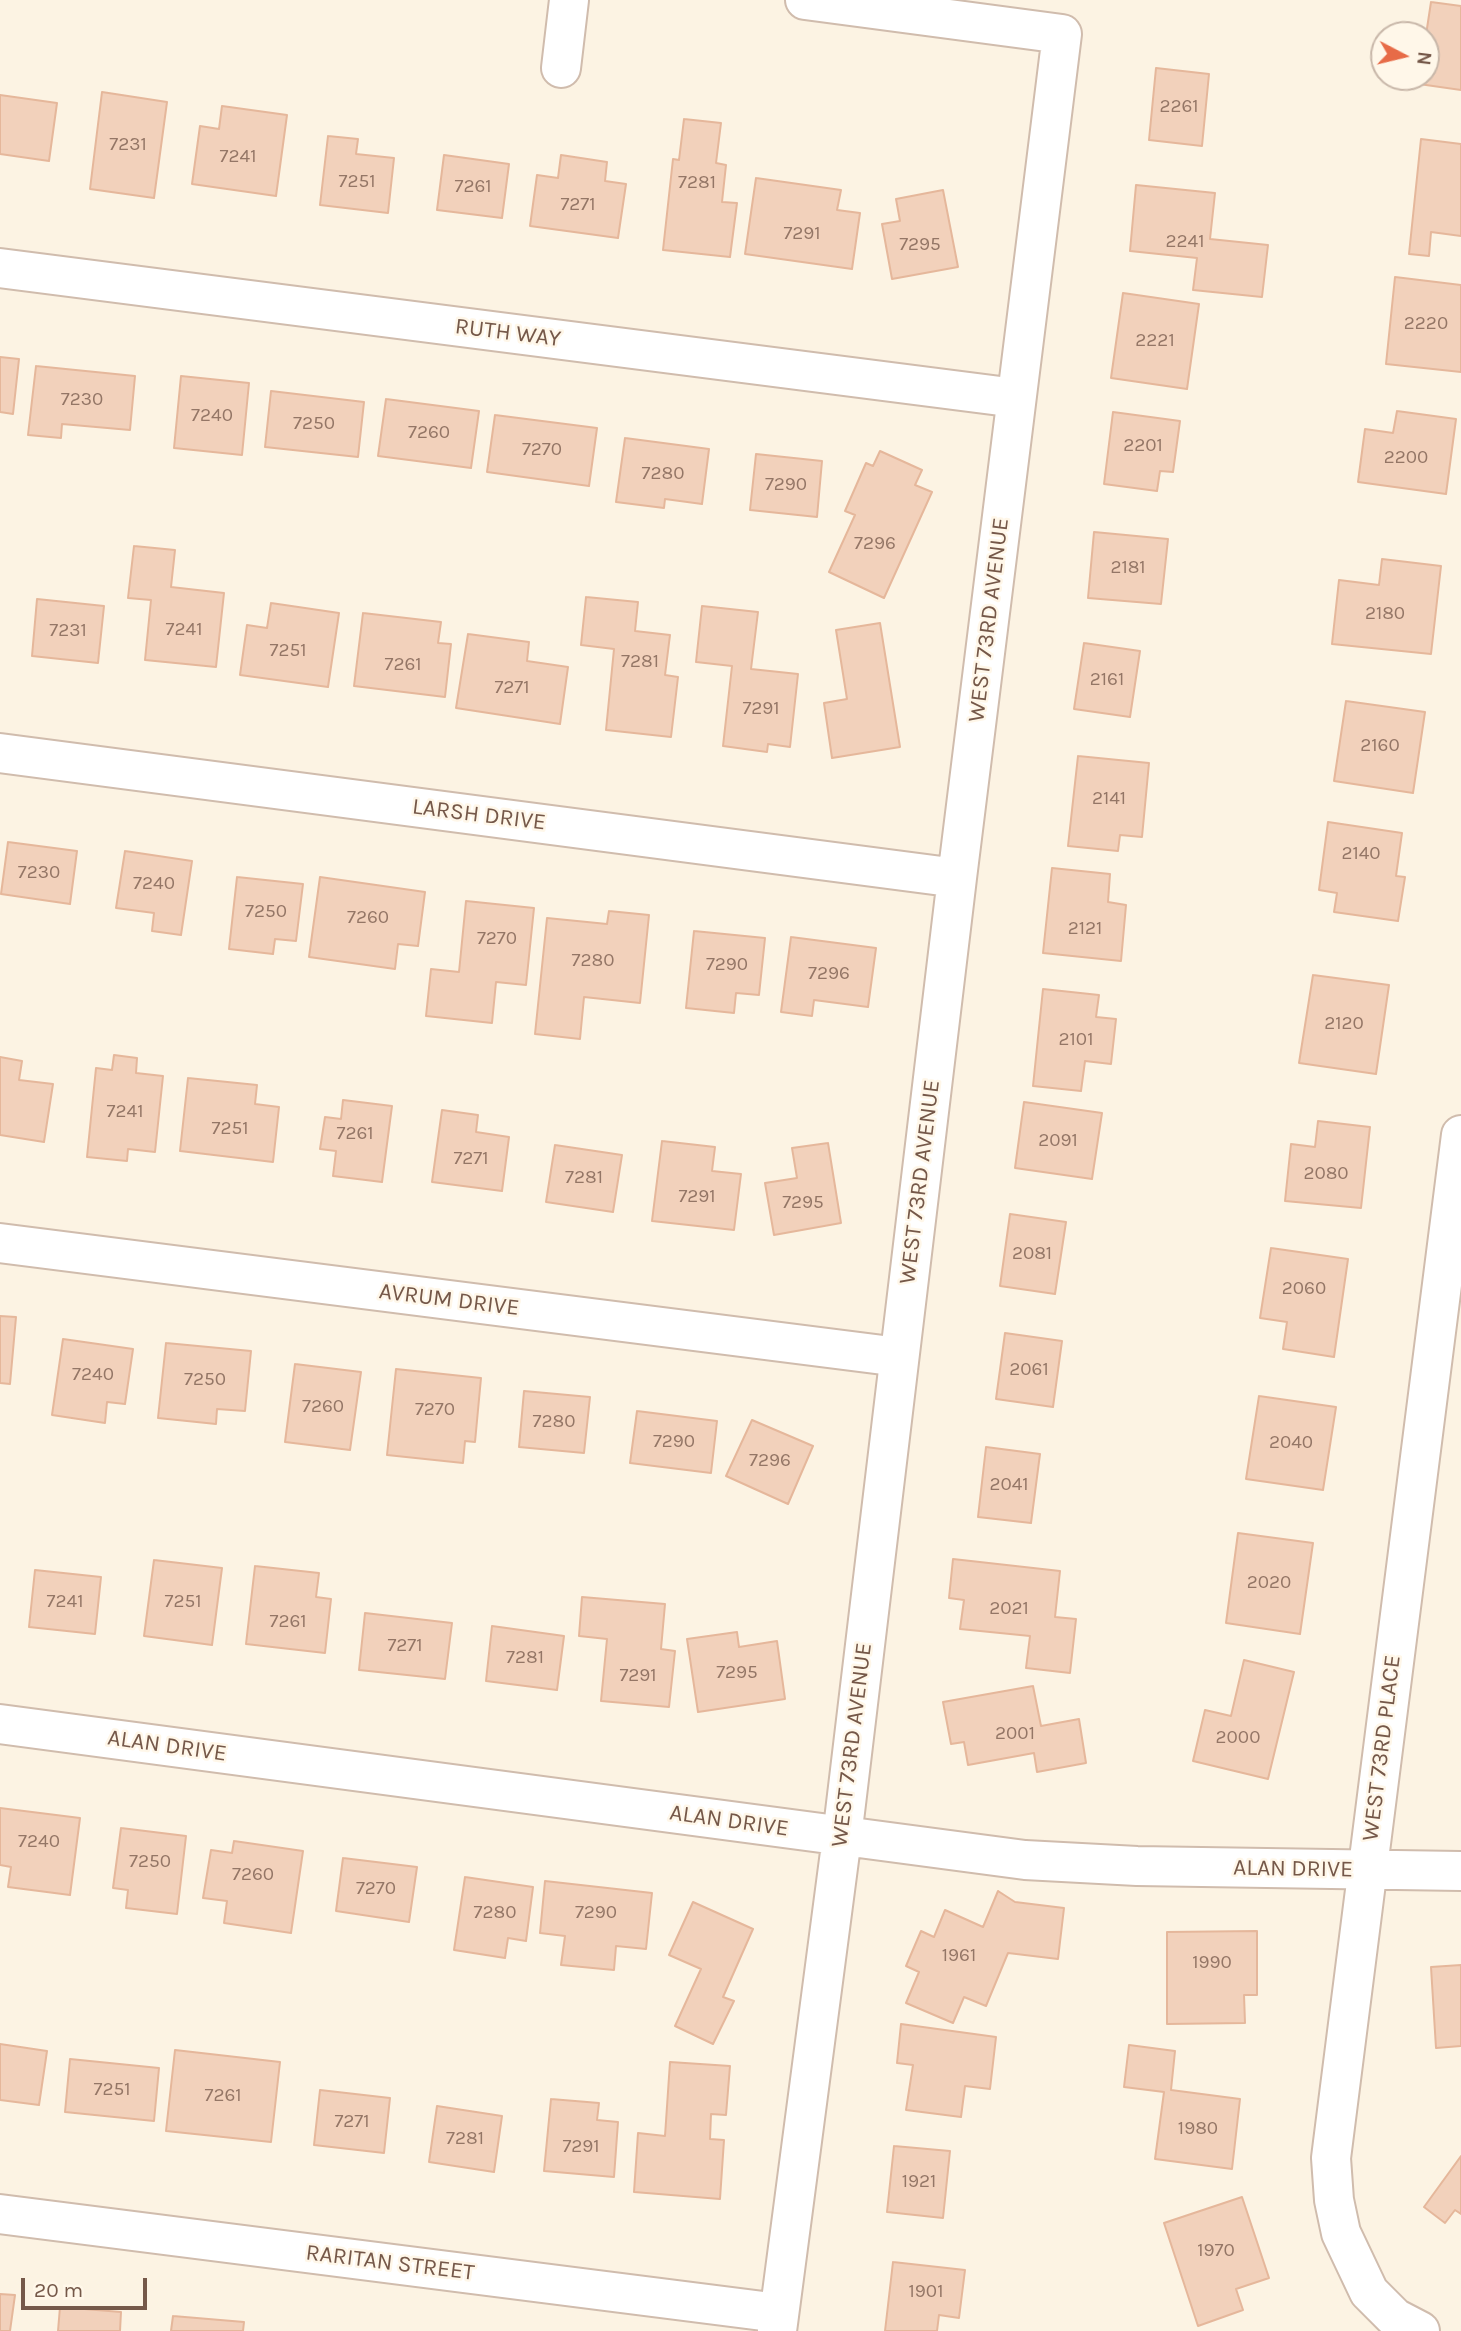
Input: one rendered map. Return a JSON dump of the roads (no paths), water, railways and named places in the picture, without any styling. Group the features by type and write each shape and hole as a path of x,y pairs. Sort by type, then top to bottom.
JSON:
{"street":[{"path":"561,68 569,0"},
{"name":"WEST 73RD AVENUE","path":"778,2322 842,1837 1062,34 805,0"},
{"name":"RUTH WAY","path":"0,268 1016,398"},
{"name":"LARSH DRIVE","path":"0,752 957,878"},
{"name":"WEST 73RD PLACE","path":"1420,2331 1395,2318 1370,2291 1341,2233 1334,2200 1331,2158 1461,1135"},
{"name":"AVRUM DRIVE","path":"0,1243 899,1357"},
{"name":"ALAN DRIVE","path":"0,1724 842,1837 1037,1860 1137,1866 1461,1871"},
{"name":"RARITAN STREET","path":"0,2214 778,2322"}]}
